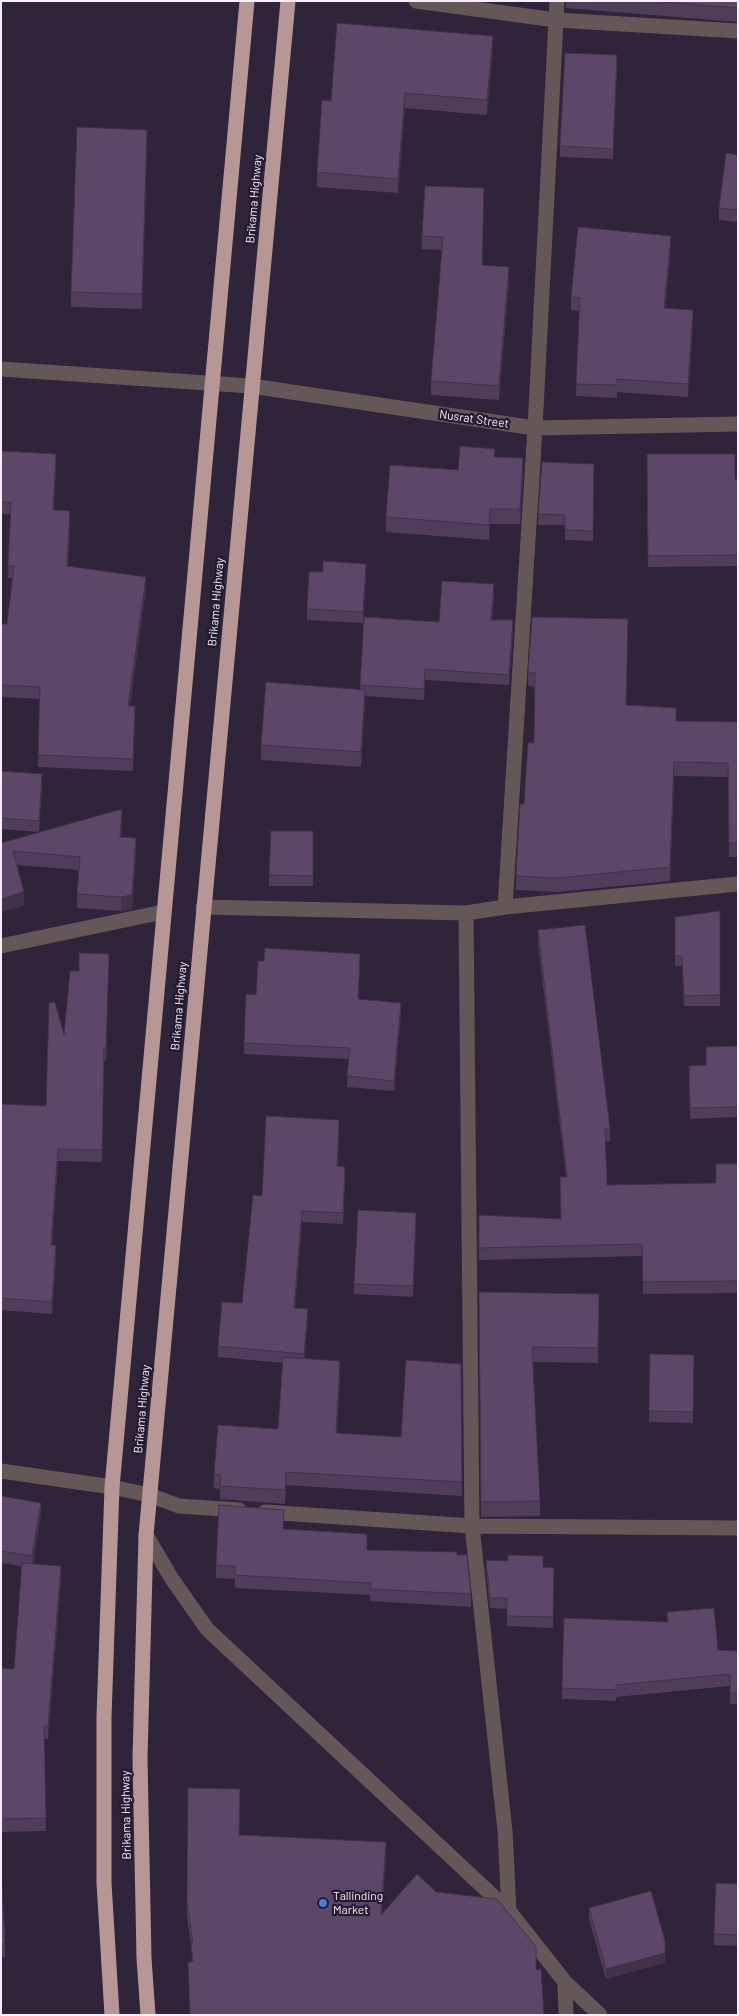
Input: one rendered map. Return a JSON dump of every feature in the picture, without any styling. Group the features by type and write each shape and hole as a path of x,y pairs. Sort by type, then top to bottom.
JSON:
{"highway":[{"name":"Brikama Highway","path":"112,2015 104,1883 104,1717 112,1487 247,1"},
{"name":"Brikama Highway","path":"148,2015 144,1958 140,1758 146,1535 288,1"}],"street":[{"path":"416,1 556,20 738,31"},
{"path":"505,907 536,428 557,1"},
{"name":"Nusrat Street","path":"1,369 251,386 536,428 738,424"},
{"path":"203,907 466,913 505,907 738,884"},
{"path":"1,946 163,912"},
{"path":"466,913 472,1526 505,1831 509,1911"},
{"path":"1,1471 112,1487 149,1495 179,1506 472,1526 738,1528"},
{"path":"146,1535 172,1579 207,1629 509,1911 565,1982 600,2015"},
{"path":"565,1982 566,2015"}],"building":[{"path":"651,1 738,1 738,8"},
{"path":"337,23 493,36 487,100 405,93 398,179 317,172 322,100 331,101"},
{"path":"565,53 617,55 613,149 560,146"},
{"path":"77,127 147,130 142,294 71,292"},
{"path":"726,153 738,155 738,210 719,208"},
{"path":"425,186 484,188 482,265 509,267 499,386 431,381 443,237 422,236"},
{"path":"578,227 671,236 664,308 693,310 688,384 617,379 617,385 576,384 580,298 571,297"},
{"path":"460,446 495,449 494,457 523,458 520,509 490,509 489,525 386,517 390,465 458,470"},
{"path":"1,451 56,454 53,510 70,511 67,566 146,577 128,706 135,706 133,759 38,755 40,687 1,685 1,624 7,624 14,566 8,566 11,502 1,502"},
{"path":"647,454 735,454 735,479 738,479 738,555 648,556"},
{"path":"542,462 594,464 593,531 565,530 565,515 538,514"},
{"path":"323,561 366,564 363,612 307,609 309,572 323,572"},
{"path":"442,581 494,584 491,620 513,620 509,675 425,669 424,689 360,685 364,617 439,622"},
{"path":"532,617 628,619 626,705 676,708 676,721 738,722 738,843 729,843 728,763 674,762 670,867 557,878 516,876 520,804 524,804 528,743 534,743 535,673 528,672"},
{"path":"266,682 365,690 361,752 261,745"},
{"path":"1,771 42,774 39,821 1,818"},
{"path":"122,809 120,837 136,838 132,895 121,897 77,894 80,857 13,851 24,892 1,899 1,843"},
{"path":"271,831 313,831 313,876 269,875"},
{"path":"720,911 720,995 684,996 682,956 675,956 675,917"},
{"path":"585,925 610,1128 605,1129 607,1185 716,1183 716,1164 738,1164 738,1281 643,1282 642,1244 479,1248 479,1215 561,1219 560,1177 567,1177 538,930"},
{"path":"265,948 360,954 358,999 401,1003 394,1081 347,1076 350,1048 244,1043 246,994 256,995 258,961 264,961"},
{"path":"79,953 109,954 106,1048 104,1048 102,1150 58,1149 51,1245 56,1245 52,1302 1,1298 1,1104 46,1106 49,1003 55,1002 64,1035 70,971 79,971"},
{"path":"738,1046 738,1107 690,1108 689,1066 706,1065 706,1047"},
{"path":"266,1116 339,1120 337,1166 345,1167 343,1213 302,1211 294,1308 308,1309 304,1354 218,1346 222,1302 242,1303 253,1195 262,1196"},
{"path":"358,1210 416,1213 413,1286 354,1284"},
{"path":"479,1292 599,1294 598,1348 532,1347 540,1501 481,1502"},
{"path":"650,1354 694,1355 693,1412 649,1411"},
{"path":"283,1357 340,1361 336,1433 401,1437 406,1360 461,1364 462,1482 286,1472 285,1490 220,1486 221,1475 214,1474 218,1425 278,1429"},
{"path":"1,1496 41,1503 32,1556 1,1551"},
{"path":"219,1505 284,1510 283,1529 367,1534 367,1550 457,1552 457,1555 467,1555 471,1594 370,1589 371,1583 235,1575 235,1566 216,1565"},
{"path":"508,1555 543,1556 543,1567 554,1568 553,1617 507,1616 507,1598 490,1598 486,1560 508,1561"},
{"path":"22,1563 61,1566 48,1726 44,1726 46,1818 1,1819 2,1668 14,1669"},
{"path":"714,1608 718,1650 738,1651 738,1693 730,1693 730,1674 616,1685 616,1690 562,1688 564,1618 668,1622 667,1612"},
{"name":"Tallinding Market","path":"188,1788 240,1789 239,1835 386,1842 381,1915 417,1874 436,1892 497,1899 536,1947 536,1970 541,1969 544,2015 190,2015 188,1963 193,1961 191,1943 193,1942 187,1903"},
{"path":"1,1866 5,1943 1,1944"},
{"path":"716,1883 738,1884 738,1935 714,1934"},
{"path":"651,1891 665,1941 665,1953 606,1969 589,1908"}],"place":[{"name":"Tallinding Market","path":"323,1903"}]}
